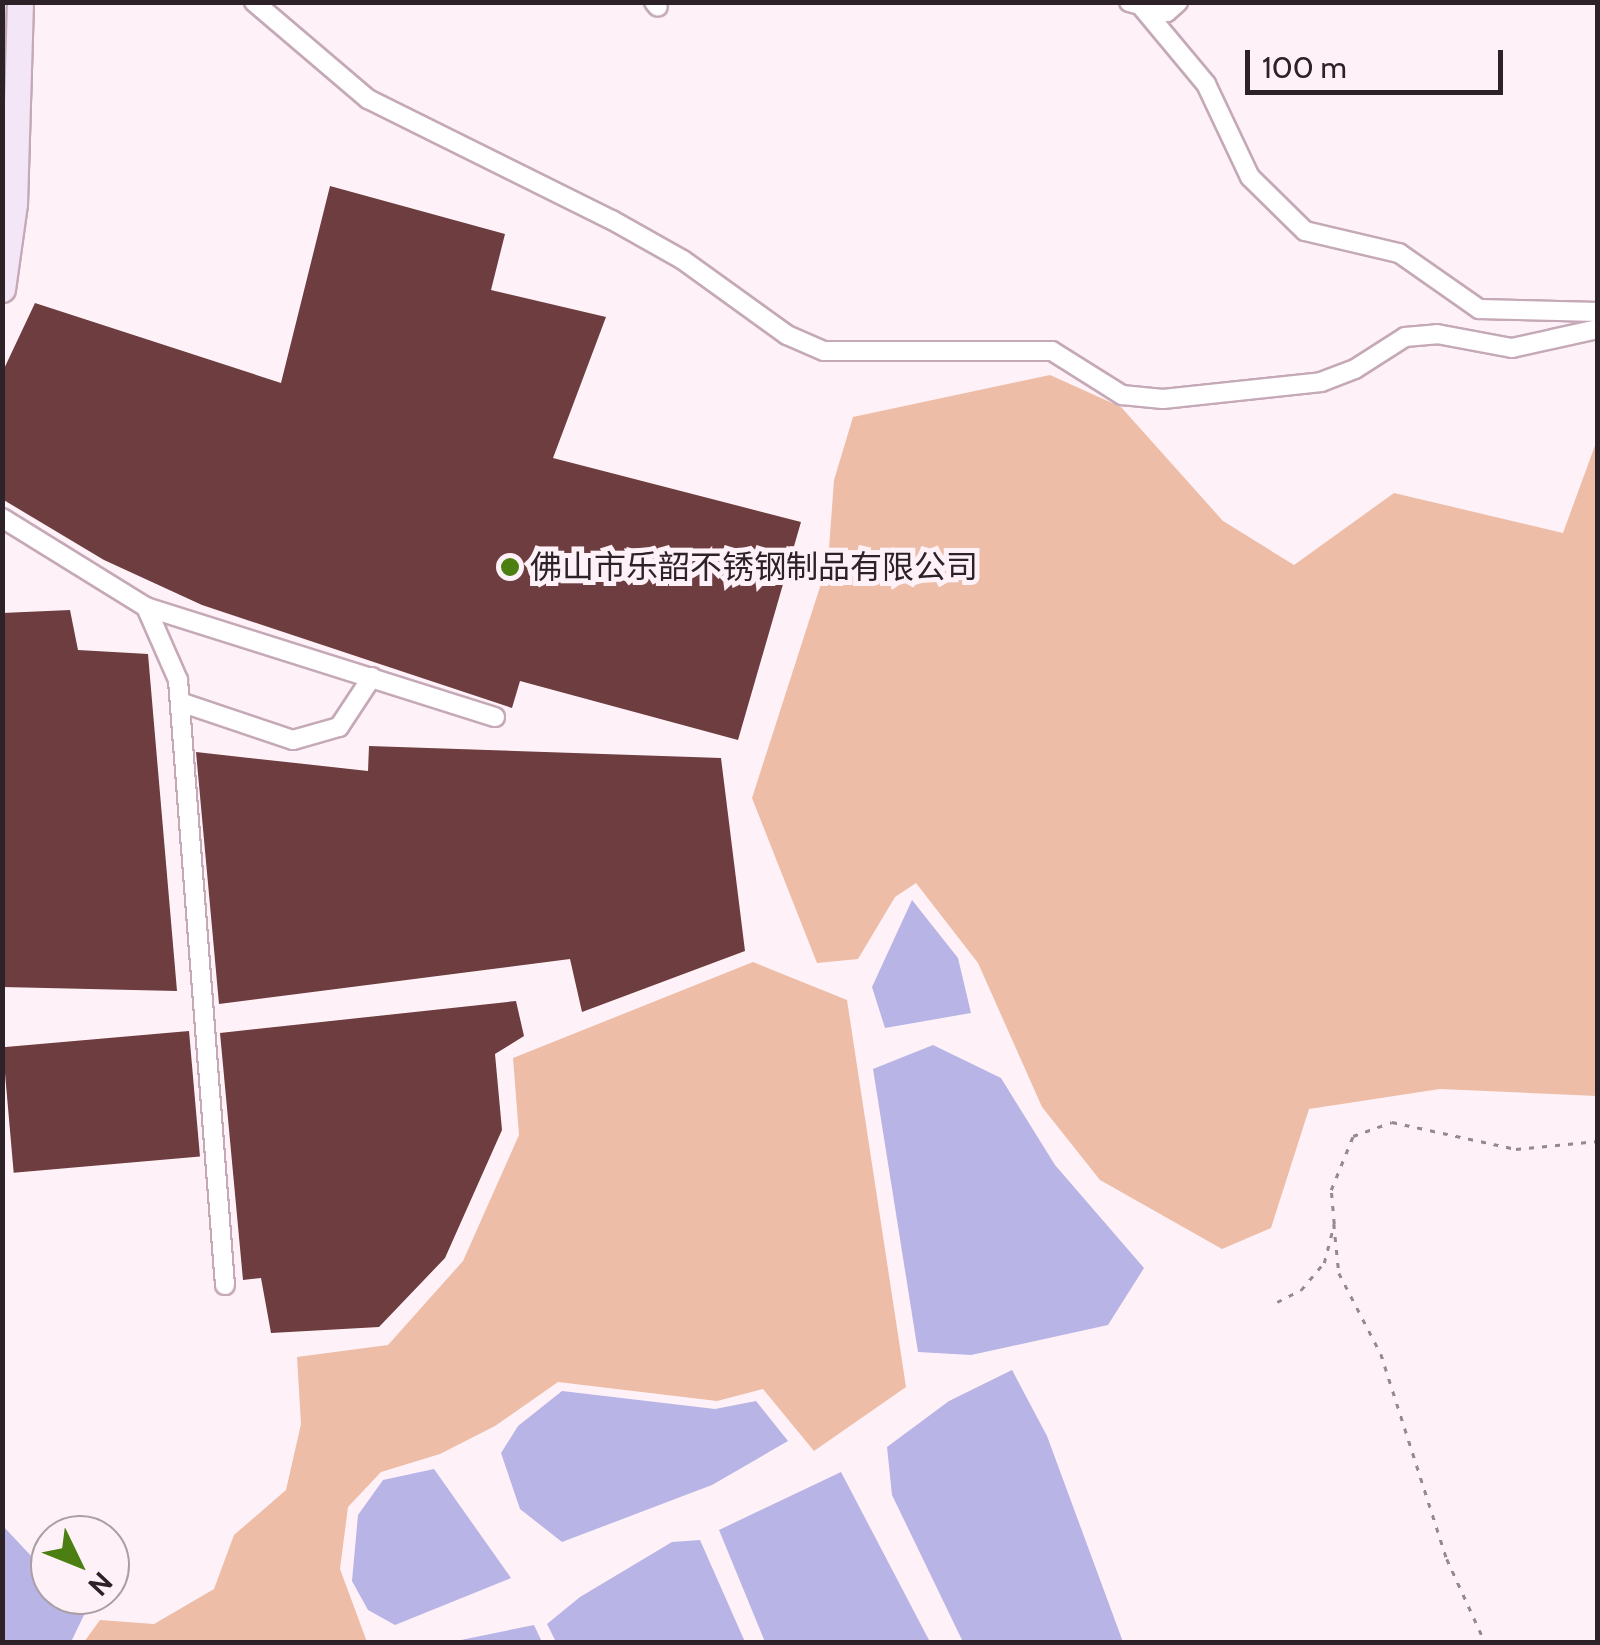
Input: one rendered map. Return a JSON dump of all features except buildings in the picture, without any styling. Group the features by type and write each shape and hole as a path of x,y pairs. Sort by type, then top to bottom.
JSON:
{"main road":[{"path":"2,290 14,204 20,2"}],"street":[{"path":"254,2 368,99 612,220 683,260 786,335 824,351 1052,351 1122,394 1162,400 1321,382 1356,370 1405,336 1437,334 1512,348 1598,329"},
{"path":"1135,4 1167,12 1178,2"},
{"path":"1135,4 1206,84 1250,177 1305,231 1398,253 1478,309 1598,312"},
{"path":"2,518 146,606 495,717"},
{"path":"146,606 178,680 225,1286"},
{"path":"180,702 293,740 339,726 372,677"}],"path":[{"path":"1485,1642 1448,1560 1380,1354 1339,1273 1331,1190 1352,1136 1392,1122 1516,1149 1598,1141"},
{"path":"1277,1302 1301,1290 1324,1263 1334,1224"}],"shaded area":[{"path":"1050,375 1121,407 1223,521 1294,565 1394,493 1563,533 1597,440 1597,1096 1440,1089 1309,1109 1271,1228 1222,1249 1100,1180 1042,1107 978,963 916,883 895,897 858,959 817,963 752,798 828,562 834,480 853,417"},
{"path":"912,900 958,958 971,1013 885,1028 872,987"},
{"path":"753,962 847,1000 906,1387 814,1451 763,1389 717,1401 558,1382 495,1426 440,1454 381,1472 348,1507 340,1569 367,1642 84,1642 100,1620 154,1624 214,1589 234,1535 286,1490 301,1424 297,1357 388,1345 463,1261 519,1135 513,1058"},
{"path":"933,1045 1001,1078 1055,1165 1144,1268 1108,1325 971,1355 918,1352 873,1069"},
{"path":"1012,1370 1047,1436 1123,1642 963,1642 892,1495 887,1447 949,1401"},
{"path":"562,1391 715,1409 756,1401 788,1441 712,1485 562,1542 520,1509 501,1453 518,1426"},
{"path":"434,1469 511,1578 395,1625 368,1610 352,1581 358,1515 383,1480"},
{"path":"841,1472 930,1642 765,1642 719,1530"},
{"path":"3,1526 30,1555 30,1615 84,1615 71,1642 3,1642"},
{"path":"700,1540 745,1642 556,1642 547,1624 580,1597 672,1542"},
{"path":"534,1625 542,1642 451,1642"}],"place":[{"name":"佛山市乐韶不锈钢制品有限公司","path":"510,567"}]}
